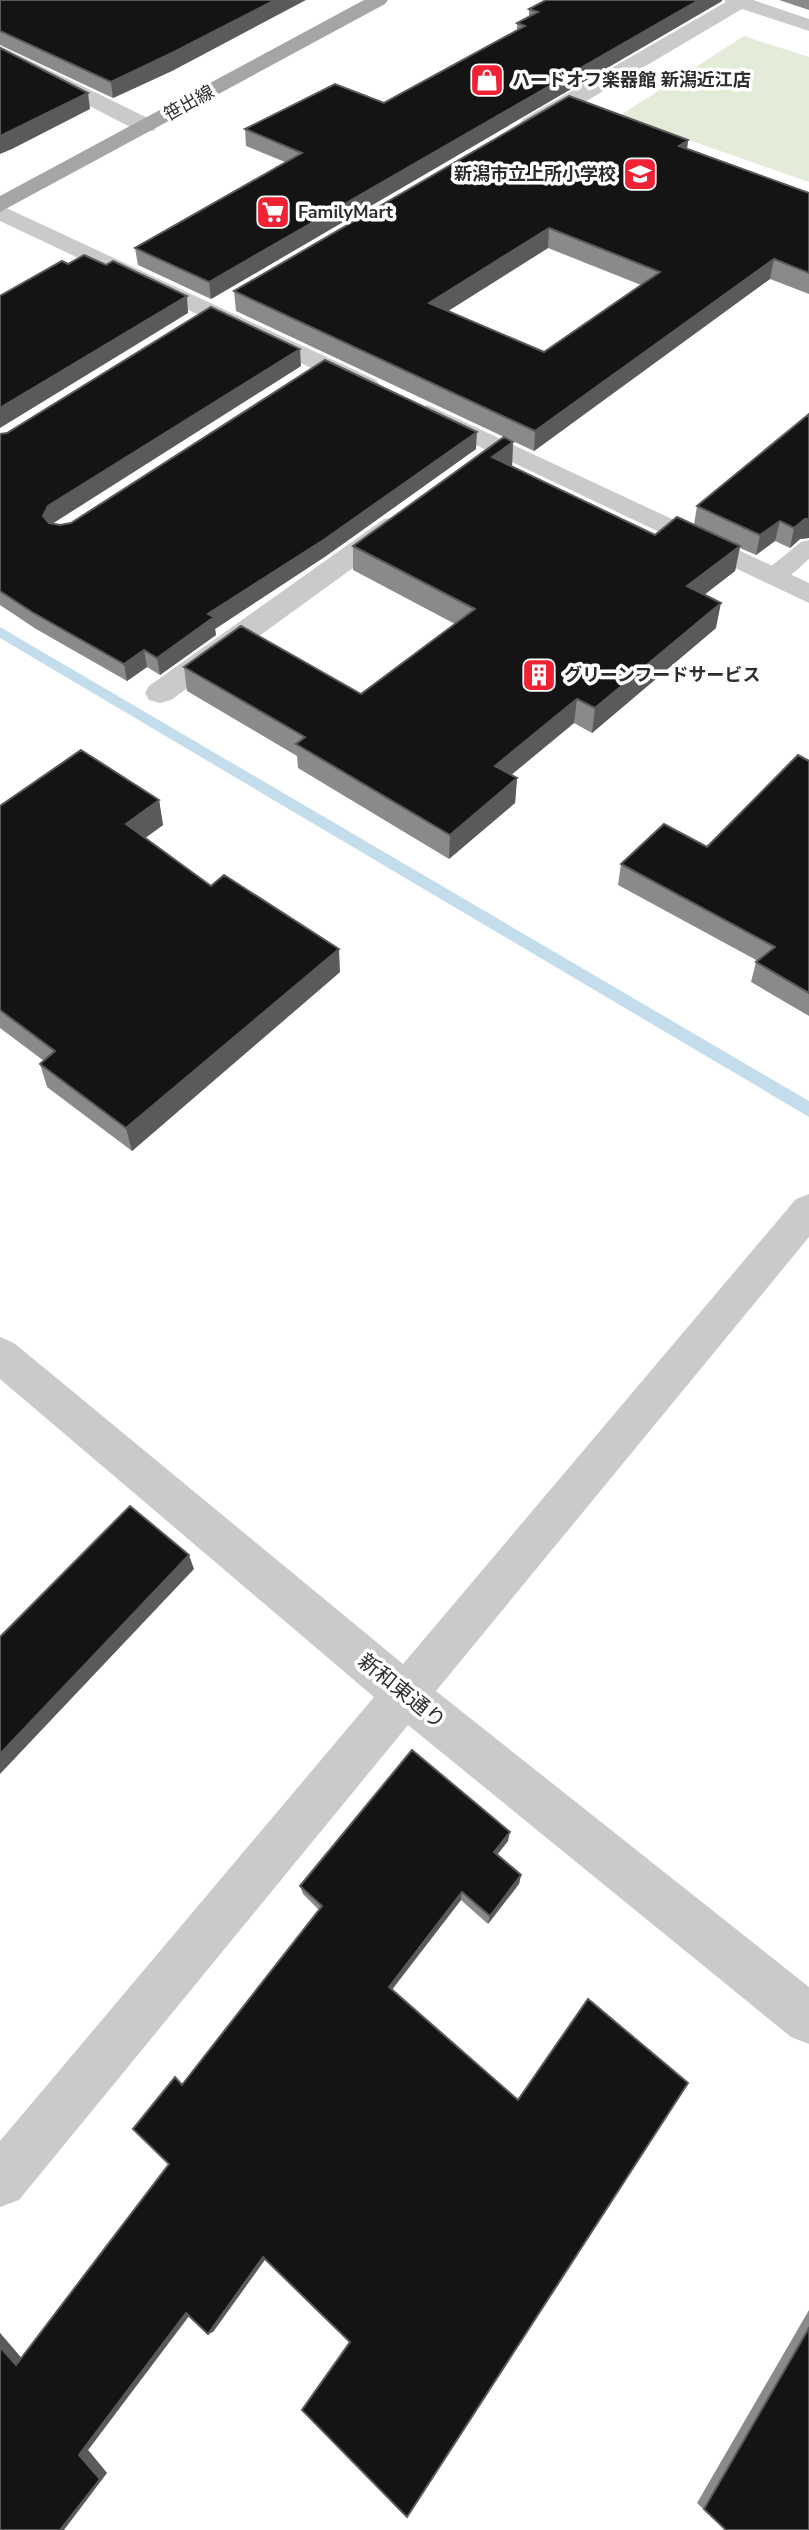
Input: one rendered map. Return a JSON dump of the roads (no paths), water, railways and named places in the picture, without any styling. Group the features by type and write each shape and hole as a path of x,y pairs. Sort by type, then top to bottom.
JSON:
{"main road":[{"name":"笹出線","path":"0,205 377,0"}],"street":[{"path":"512,136 739,1 809,24"},
{"path":"0,52 146,126"},
{"path":"0,212 394,398 490,455 809,594"},
{"path":"188,326 236,298"},
{"path":"302,380 325,365"},
{"path":"160,693 413,511"},
{"path":"0,2181 809,1210"},
{"name":"新和東通り","path":"0,1355 406,1695 809,2019"}],"lane":[{"path":"773,577 809,547"}],"waterway":[{"path":"0,632 809,1110"}],"place":[{"name":"ハードオフ楽器館 新潟近江店","path":"487,80"},
{"name":"新潟市立上所小学校","path":"640,174"},
{"name":"FamilyMart","path":"273,212"},
{"name":"グリーンフードサービス","path":"539,675"}]}
